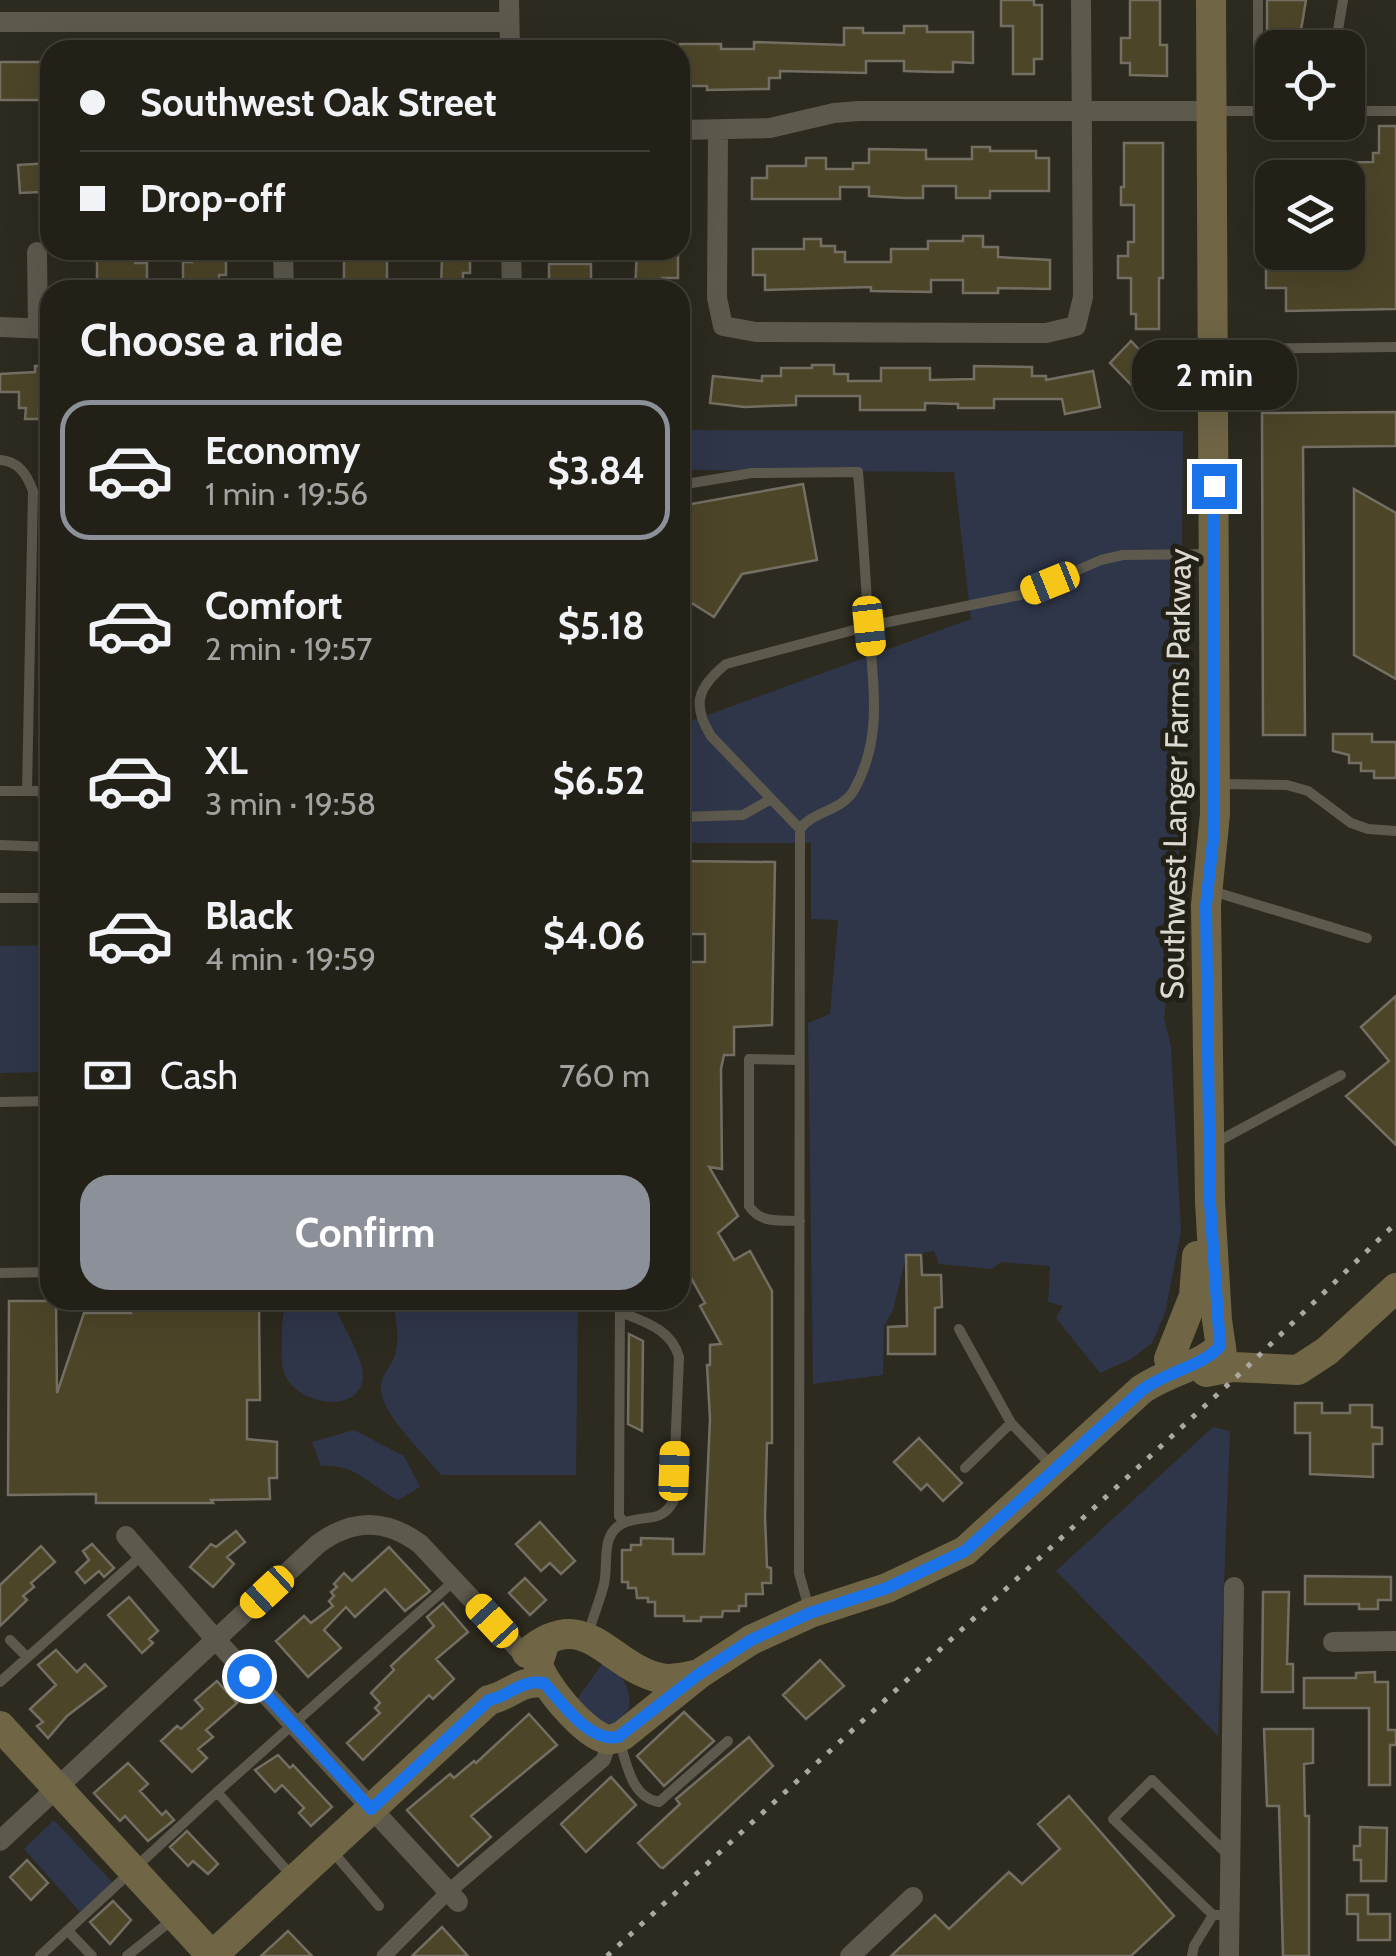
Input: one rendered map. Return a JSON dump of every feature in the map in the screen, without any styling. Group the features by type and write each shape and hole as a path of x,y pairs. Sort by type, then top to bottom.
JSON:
{"main road":[{"name":"Southwest Langer Farms Parkway","path":"1211,0 1215,784 1214,832 1206,890 1210,1202 1222,1357"},
{"path":"1169,1359 1194,1296 1198,1221 1210,1202"},
{"path":"1123,1406 1128,1385 1169,1359 1297,1356 1311,1360 1327,1352 1396,1288"},
{"path":"534,1651 544,1683 594,1734 622,1734 742,1645 810,1613 887,1588 956,1556 1157,1378 1222,1357"},
{"path":"489,1700 489,1690 534,1651 567,1634 587,1637 628,1664 662,1678 699,1674"},
{"path":"622,1734 640,1691 628,1664"},
{"path":"0,1726 212,1956 489,1700 523,1683 544,1683"}],"street":[{"path":"509,0 510,40"},
{"path":"718,130 716,298 724,326 756,332 1046,333 1076,326 1082,297 1081,0"},
{"path":"0,22 510,22"},
{"path":"690,130 770,128 859,110 1212,111"},
{"path":"37,252 40,285"},
{"path":"0,327 40,329"},
{"path":"0,1841 318,1544 350,1526 368,1524 402,1530 534,1651"},
{"path":"126,1536 216,1640 453,1897"},
{"path":"1228,1956 1221,1915 1230,1856 1234,1587"},
{"path":"1333,1642 1396,1641"},
{"path":"384,1956 603,1760 622,1734"},
{"path":"850,1956 913,1898"}],"lane":[{"path":"1258,0 1258,30"},
{"path":"1338,30 1343,0"},
{"path":"1212,111 1255,111"},
{"path":"1365,111 1396,111"},
{"path":"1213,349 1396,346"},
{"path":"0,460 10,460 26,474 33,491 27,791"},
{"path":"690,483 752,474 858,472 876,700 871,753 852,795 832,810 806,820 800,829 798,1573 810,1613"},
{"path":"800,829 710,736 699,717 700,696 708,679 726,664 869,626 1020,595 1101,560 1123,555 1214,554"},
{"path":"1215,784 1287,784 1308,792 1351,823 1396,831"},
{"path":"0,791 40,794"},
{"path":"690,817 743,816 771,799"},
{"path":"0,844 40,846"},
{"path":"1206,890 1367,938"},
{"path":"0,898 40,898"},
{"path":"800,1060 749,1059 749,1206 755,1215 767,1220 800,1221"},
{"path":"1210,1146 1341,1075"},
{"path":"0,1102 40,1102"},
{"path":"0,1272 40,1272"},
{"path":"620,1310 619,1516 624,1522"},
{"path":"587,1637 606,1581 605,1549 610,1536 624,1522 660,1517 673,1502 679,1358 676,1344 664,1332 627,1310"},
{"path":"958,1329 1011,1422 1054,1468"},
{"path":"965,1468 1011,1422"},
{"path":"0,1682 142,1555"},
{"path":"40,1956 454,1581"},
{"path":"10,1640 27,1658"},
{"path":"622,1734 636,1789 648,1800 658,1802 728,1741"},
{"path":"1192,1956 1194,1946 1221,1915 1113,1819 1152,1780 1230,1856"},
{"path":"217,1792 296,1879"},
{"path":"329,1848 379,1906"},
{"path":"127,1956 176,1916"},
{"path":"68,1931 92,1956"}],"shaded area":[{"path":"690,430 1183,431 1179,887 1164,1018 1171,1047 1181,1232 1165,1313 1152,1343 1131,1359 1100,1373 1056,1318 1063,1306 1048,1302 1050,1266 1001,1262 992,1269 939,1264 934,1251 906,1256 893,1310 884,1326 883,1375 813,1384 808,1023 830,1014 838,920 811,919 811,843 690,843 690,721 971,619 954,472 690,470"},
{"path":"40,945 40,1072 0,1073 0,946"},
{"path":"284,1310 335,1310 362,1367 360,1387 353,1396 329,1402 293,1387 282,1363"},
{"path":"394,1310 578,1310 576,1475 441,1475 389,1412 381,1391 396,1348"},
{"path":"1213,1427 1230,1431 1218,1736 1056,1571"},
{"path":"354,1430 404,1456 420,1487 398,1500 345,1468 321,1466 312,1442"},
{"path":"604,1661 620,1676 629,1694 629,1709 614,1724 599,1722 577,1699"},
{"path":"54,1820 113,1883 80,1912 24,1849"}],"building":[{"path":"1001,0 1034,0 1034,5 1042,5 1042,59 1034,59 1034,74 1013,74 1013,26 1001,26"},
{"path":"1130,0 1160,0 1160,45 1167,45 1167,76 1130,75 1130,63 1121,63 1121,38 1130,38"},
{"path":"1267,0 1306,0 1301,30 1267,30"},
{"path":"904,26 927,26 927,32 973,32 973,63 953,62 953,72 935,72 904,71 904,61 866,61 866,73 780,71 780,78 769,78 769,89 707,90 707,86 690,86 690,44 721,44 721,49 754,49 754,42 844,45 844,28 863,28 863,33 904,33"},
{"path":"0,62 40,62 40,100 0,100"},
{"path":"1379,126 1396,126 1396,309 1286,311 1286,288 1266,288 1266,270 1365,270 1365,162 1373,162 1373,153 1379,153"},
{"path":"1124,143 1163,143 1159,329 1136,329 1136,314 1131,314 1131,278 1118,278 1118,256 1128,256 1128,242 1134,242 1134,205 1121,205"},
{"path":"972,147 1036,151 1036,158 1049,158 1049,191 990,191 990,198 956,198 956,186 923,186 923,198 905,198 869,196 869,187 840,187 840,199 752,199 752,178 767,178 767,166 806,166 806,158 826,158 826,169 853,169 853,163 869,163 869,149 926,150 926,159 972,159"},
{"path":"40,164 40,192 20,193 18,165"},
{"path":"963,236 983,236 983,247 998,247 998,257 1050,260 1050,289 998,288 998,293 963,293 963,280 931,280 931,292 871,291 871,287 765,290 765,275 753,275 753,249 804,249 804,239 821,239 821,246 835,246 835,252 845,252 845,262 891,262 891,249 928,249 928,241 963,241"},
{"path":"97,260 147,263 147,280 97,280"},
{"path":"226,260 226,275 219,275 219,280 183,280 183,262"},
{"path":"344,260 387,260 387,280 344,280"},
{"path":"442,260 470,260 470,273 463,273 463,280 441,280"},
{"path":"636,260 678,260 678,278 636,280"},
{"path":"549,264 591,264 591,280 549,280"},
{"path":"1131,341 1161,372 1140,394 1110,363"},
{"path":"834,365 834,374 848,374 848,381 881,381 881,368 930,368 930,380 974,379 974,366 1032,367 1032,376 1046,376 1046,380 1093,371 1100,407 1065,414 1062,399 994,399 994,408 925,403 925,410 860,410 860,396 796,396 796,405 744,407 710,403 713,376 762,381 762,376 781,376 781,368"},
{"path":"35,366 40,366 39,419 25,419 26,408 19,408 19,392 0,392 0,374 35,372"},
{"path":"1396,412 1396,446 1303,447 1305,735 1263,735 1262,413"},
{"path":"803,484 817,560 742,574 714,617 690,602 690,504"},
{"path":"1354,489 1396,513 1396,679 1354,655"},
{"path":"1333,734 1372,734 1372,742 1396,742 1396,778 1374,778 1374,771 1361,771 1361,763 1349,763 1349,755 1333,751"},
{"path":"690,861 775,862 772,1025 734,1027 734,1055 724,1055 721,1069 722,1169 709,1167 738,1216 718,1233 734,1260 750,1251 772,1291 772,1443 767,1443 765,1517 771,1583 762,1583 763,1594 746,1594 746,1606 739,1606 739,1611 723,1611 722,1617 701,1617 701,1621 684,1621 684,1616 655,1616 655,1602 637,1598 636,1588 628,1588 628,1582 622,1582 622,1550 641,1545 641,1538 673,1539 673,1554 704,1554 710,1419 707,1365 710,1345 721,1344 700,1306 705,1303 690,1279 690,962 705,962 705,934 692,934"},
{"path":"1396,996 1396,1145 1346,1096 1389,1061 1361,1027"},
{"path":"906,1255 921,1255 922,1275 941,1275 942,1307 935,1308 935,1354 888,1354 888,1327 907,1326"},
{"path":"9,1301 40,1301 40,1310 56,1310 57,1393 84,1313 259,1310 260,1400 247,1400 247,1439 277,1442 277,1478 269,1478 270,1499 96,1503 96,1494 8,1495"},
{"path":"629,1334 643,1341 642,1431 628,1424"},
{"path":"1295,1403 1322,1403 1322,1413 1350,1413 1350,1405 1372,1405 1372,1427 1382,1428 1382,1444 1373,1444 1373,1477 1310,1474 1310,1433 1295,1433"},
{"path":"919,1438 962,1483 943,1501 927,1484 921,1490 894,1462"},
{"path":"540,1522 575,1561 561,1574 550,1563 541,1571 516,1544"},
{"path":"236,1531 245,1542 227,1557 234,1564 213,1587 190,1567 211,1544 216,1547"},
{"path":"92,1544 114,1568 104,1577 99,1571 85,1583 76,1572 89,1560 83,1551"},
{"path":"41,1546 55,1562 31,1583 34,1587 23,1596 27,1600 0,1626 0,1585"},
{"path":"389,1547 430,1591 405,1611 385,1589 355,1617 346,1607 324,1630 341,1648 308,1677 276,1641 304,1616 311,1623 333,1606 329,1601 334,1596 331,1592 344,1573 352,1581"},
{"path":"1305,1576 1391,1577 1391,1600 1378,1600 1378,1609 1359,1609 1359,1604 1305,1604"},
{"path":"525,1578 546,1600 530,1615 509,1593"},
{"path":"1263,1592 1289,1592 1287,1664 1293,1664 1293,1692 1262,1692"},
{"path":"129,1597 158,1631 149,1639 153,1643 142,1653 108,1615"},
{"path":"443,1603 468,1632 436,1659 454,1679 433,1699 429,1695 363,1760 347,1743 380,1713 375,1708 380,1703 371,1693 394,1670 391,1666 434,1626 427,1617"},
{"path":"56,1650 77,1672 85,1664 106,1686 67,1716 48,1738 37,1726 43,1722 30,1709 56,1685 38,1665"},
{"path":"820,1660 844,1686 806,1719 783,1695"},
{"path":"1375,1672 1375,1682 1388,1682 1388,1730 1396,1730 1396,1745 1390,1745 1390,1785 1369,1785 1369,1708 1304,1708 1304,1678 1356,1678 1356,1673"},
{"path":"217,1681 237,1703 206,1730 213,1737 198,1749 207,1758 192,1772 161,1741 203,1709 195,1700"},
{"path":"684,1712 714,1741 664,1786 637,1756"},
{"path":"529,1714 557,1745 471,1816 491,1837 458,1866 407,1810 450,1774 454,1778 476,1763"},
{"path":"1264,1729 1313,1729 1313,1763 1304,1764 1305,1816 1309,1816 1309,1956 1283,1956 1279,1806 1267,1806"},
{"path":"749,1737 773,1766 660,1867 638,1843 680,1804 676,1799"},
{"path":"278,1755 290,1768 293,1765 332,1807 311,1826 299,1813 304,1808 282,1785 275,1792 255,1770"},
{"path":"128,1763 148,1784 140,1791 162,1815 166,1811 174,1820 148,1841 125,1816 120,1821 94,1793"},
{"path":"611,1777 636,1805 586,1852 561,1824"},
{"path":"1069,1796 1174,1916 1131,1956 891,1956 935,1915 949,1929 1009,1872 1022,1884 1060,1849 1038,1824"},
{"path":"1360,1827 1387,1828 1386,1881 1361,1881 1361,1860 1354,1860 1354,1846 1360,1846"},
{"path":"187,1831 218,1864 208,1874 193,1861 188,1866 170,1847"},
{"path":"27,1860 48,1883 31,1900 10,1877"},
{"path":"1347,1895 1368,1895 1368,1914 1390,1914 1390,1940 1358,1940 1358,1914 1347,1914"},
{"path":"113,1901 131,1920 110,1944 90,1922"},
{"path":"442,1927 468,1956 412,1956"},
{"path":"288,1931 312,1956 261,1956"}],"railway":[{"path":"607,1956 1246,1368 1396,1223"}],"route":[{"path":"249,1676 371,1809 489,1700 523,1683 544,1683 594,1734 606,1739 623,1736 699,1674 751,1640 810,1613 887,1588 965,1551 1157,1378 1214,1355 1220,1346 1210,1202 1206,905 1214,832 1214,486"}]}
